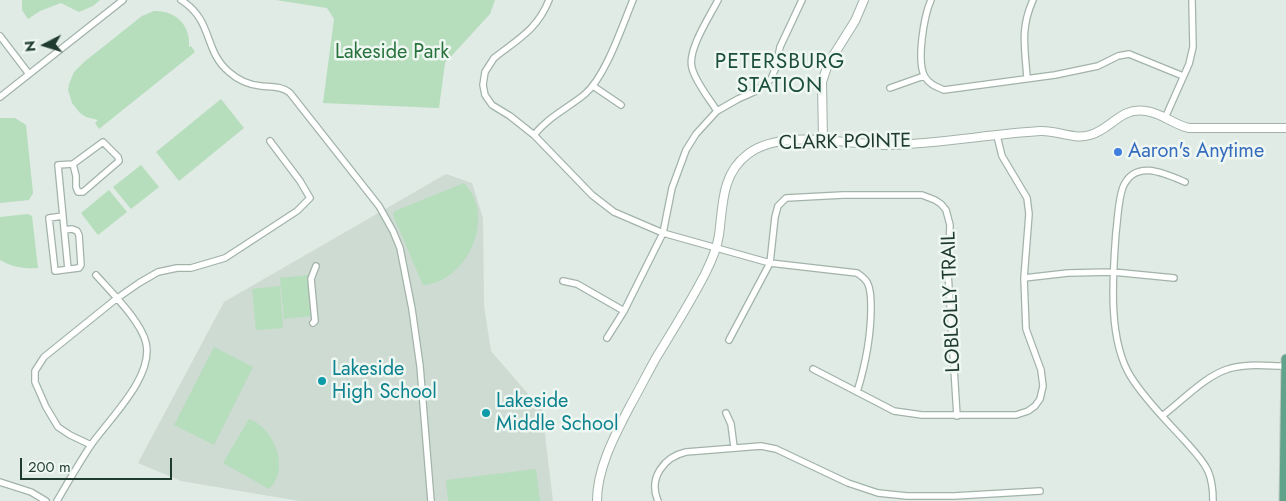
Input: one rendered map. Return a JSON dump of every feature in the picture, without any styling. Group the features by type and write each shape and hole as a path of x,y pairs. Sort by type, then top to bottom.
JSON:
{"main road":[{"path":"1284,501 1286,359"}],"street":[{"path":"0,97 123,0"},
{"path":"181,0 193,9 202,21 222,66 238,79 252,84 282,88 290,93 379,206 393,231 404,262 420,366 431,501"},
{"path":"549,0 544,14 533,27 494,58 485,72 483,85 485,96 492,105 510,116 534,135 592,195 614,212 663,233 770,263 857,273 863,277 868,284 871,312 870,340 867,359 856,392"},
{"path":"534,135 541,126 593,86 601,74 632,0"},
{"path":"717,111 695,76 691,66 692,51 718,0"},
{"path":"606,338 624,311 663,233 672,188 686,150 696,134 717,111 756,91 771,79 776,67 780,47 802,0"},
{"path":"823,140 822,82 828,64 855,21 864,0"},
{"path":"931,0 924,26 921,48 924,76 933,86 944,90 1055,75 1098,66 1118,56 1130,54 1183,76"},
{"path":"1027,78 1023,33 1026,16 1033,0"},
{"path":"1165,118 1189,64 1193,48 1192,0"},
{"path":"0,36 29,74"},
{"path":"890,88 924,76"},
{"path":"593,86 621,106"},
{"name":"CLARK POINTE","path":"597,501 597,488 618,430 656,358 682,317 716,247 722,197 729,180 737,166 748,154 764,145 781,141 823,140 889,145 997,136 1043,130 1078,137 1092,135 1116,118 1131,111 1148,110 1176,124 1189,128 1286,128"},
{"path":"813,369 894,410 908,414 956,416 1016,415 1028,411 1040,400 1043,386 1041,370 1026,329 1024,278 1029,214 1027,198 1002,156 997,136"},
{"path":"91,446 58,427 39,392 35,382 35,371 44,357 116,299 139,283 158,272 177,268 191,268 225,258 292,215 310,198 270,140"},
{"path":"68,269 58,165 73,164 103,142 118,157 119,161 83,192 78,192 76,187 73,164"},
{"path":"1185,182 1169,175 1149,170 1138,170 1126,179 1120,195 1113,272 1113,296 1118,340 1123,360 1130,376 1162,416 1198,456 1208,471 1212,483 1213,501"},
{"name":"LOBLOLLY TRAIL","path":"729,340 770,263 774,217 778,206 786,198 843,195 922,195 941,204 946,210 950,225 948,273 956,416"},
{"path":"63,216 49,218 55,271 79,268 82,261 77,231 72,229 64,230"},
{"path":"313,322 315,322 311,279 316,266"},
{"path":"1024,278 1068,273 1113,272 1174,278"},
{"path":"57,501 91,446 129,395 144,367 147,356 146,342 132,317 96,275"},
{"path":"563,281 577,284 624,311"},
{"path":"1162,416 1212,376 1229,368 1286,366"},
{"path":"726,413 731,424 734,447"},
{"path":"658,501 655,494 655,481 659,471 675,455 686,452 761,446 776,450 848,483 878,493 954,498 1040,491"},
{"path":"0,482 31,492 46,501"}],"shaded area":[{"path":"446,174 472,183 483,218 484,306 491,351 542,410 553,501 299,501 181,481 138,463 224,302"}],"green space":[{"path":"22,0 100,0 93,6 79,12 61,3 40,11 28,19 22,10"},
{"name":"Lakeside Park","path":"276,0 495,0 490,14 445,63 439,108 323,103 334,19 327,8"},
{"path":"154,11 169,13 180,20 187,32 189,47 191,46 195,52 99,129 95,123 98,120 86,117 72,103 68,90 74,72 142,16"},
{"path":"221,99 244,128 179,181 156,152"},
{"path":"0,118 15,118 26,125 33,193 29,200 0,203"},
{"path":"141,165 159,187 131,209 113,187"},
{"path":"464,183 472,194 477,207 478,220 472,246 466,258 447,277 423,285 393,215 395,211"},
{"path":"109,190 127,212 98,235 81,213"},
{"path":"28,214 32,216 38,268 18,267 0,260 0,217"},
{"path":"308,275 311,316 284,319 280,278"},
{"path":"280,286 283,328 256,330 252,289"},
{"path":"214,347 253,367 214,445 174,425"},
{"path":"249,419 266,431 277,450 279,471 269,489 223,463"},
{"path":"536,469 540,501 448,501 446,480"}],"place":[{"name":"Aaron's Anytime","path":"1118,152"},
{"name":"Lakeside High School","path":"322,381"},
{"name":"Lakeside Middle School","path":"486,413"}],"district":[{"name":"PETERSBURG STATION","path":"780,75"}]}
